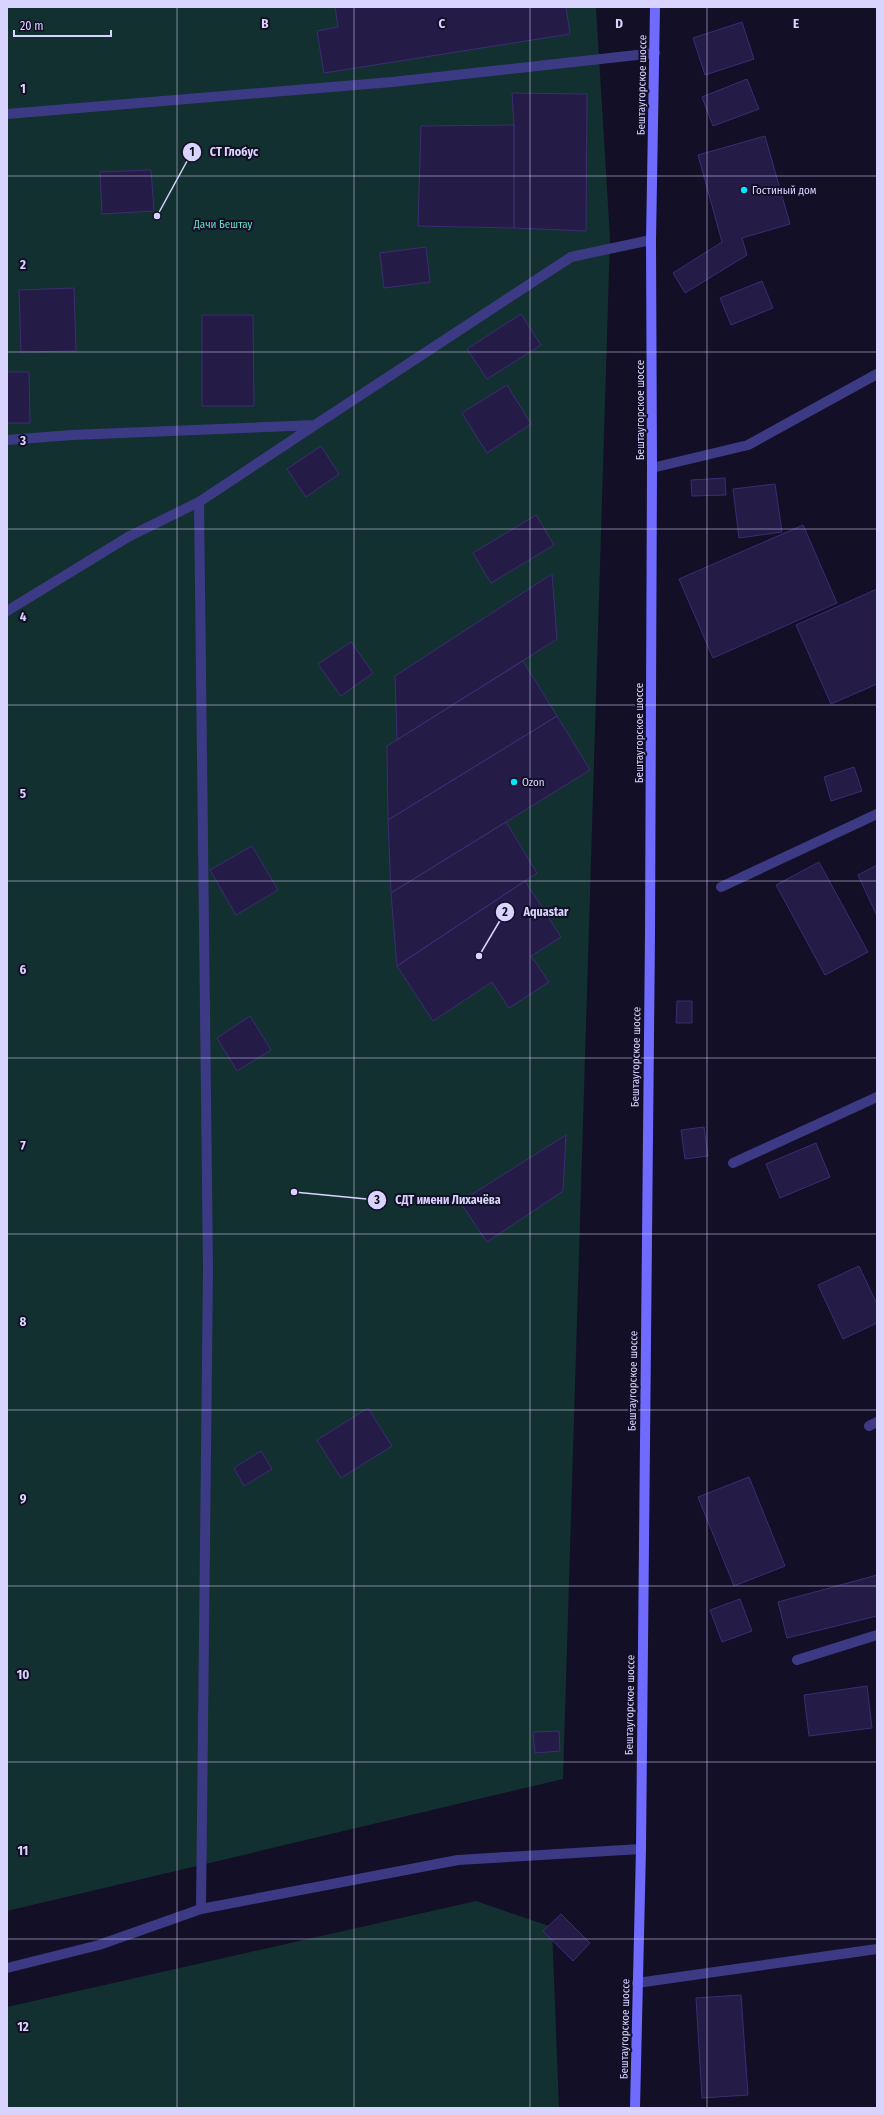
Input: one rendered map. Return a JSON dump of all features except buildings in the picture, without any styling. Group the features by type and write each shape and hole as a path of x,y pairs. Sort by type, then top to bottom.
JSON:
{"main road":[{"name":"Бештаугорское шоссе","path":"635,2108 641,1849 652,468 651,240 655,7"}],"lane":[{"path":"7,114 392,82 655,53"},
{"path":"7,611 128,537 199,502 572,257 651,240"},
{"path":"652,468 748,445 877,374"},
{"path":"7,440 72,435 315,425"},
{"path":"199,502 208,1268 201,1909"},
{"path":"721,887 877,814"},
{"path":"733,1163 877,1097"},
{"path":"797,1660 877,1635"},
{"path":"7,1968 99,1945 201,1909 458,1860 641,1849"},
{"path":"637,1983 877,1949"}],"green space":[{"name":"Дачи Бештау","path":"7,7 596,7 610,238 563,1779 7,1911"},
{"path":"476,1901 552,1927 559,2108 7,2108 7,2007"}],"place":[{"name":"Гостиный дом","path":"744,190"},
{"name":"СТ Глобус","path":"157,216"},
{"name":"Ozon","path":"514,782"},
{"name":"Aquastar","path":"479,956"},
{"name":"СДТ имени Лихачёва","path":"294,1192"}]}
